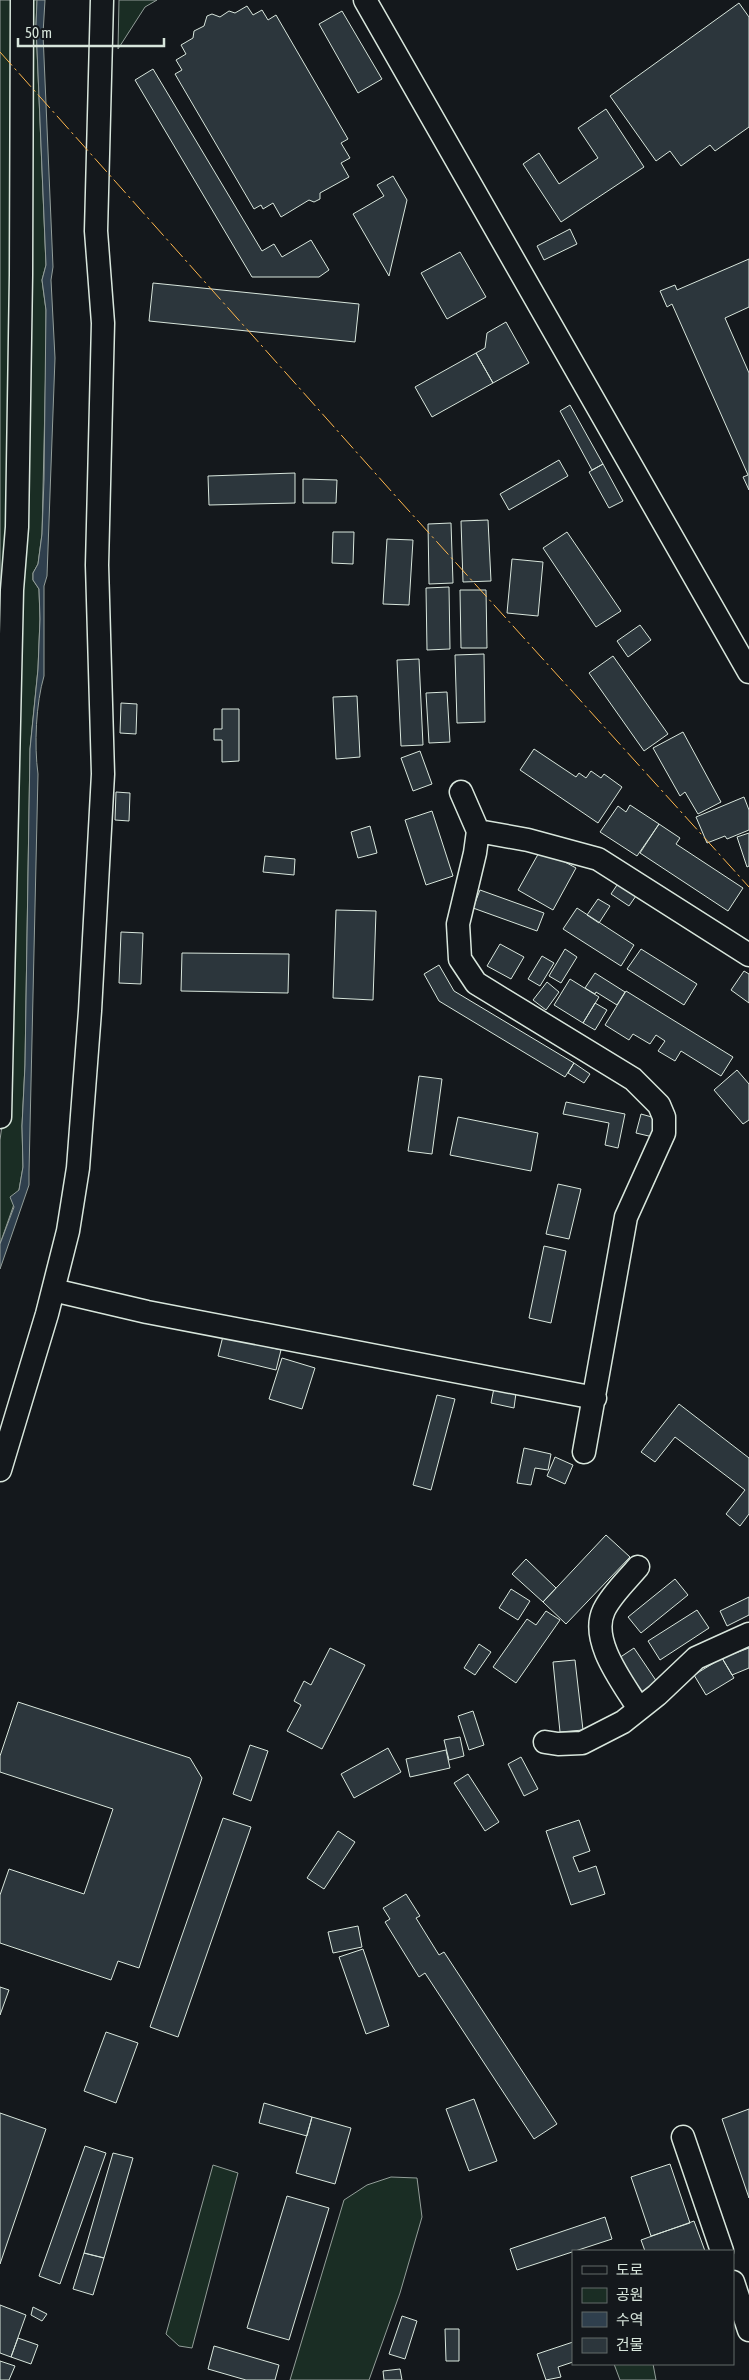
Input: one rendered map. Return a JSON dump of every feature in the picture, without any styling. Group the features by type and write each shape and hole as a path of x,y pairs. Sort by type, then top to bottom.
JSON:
{"street":[{"path":"0,1117 12,590 17,527 21,275 22,0"},
{"path":"0,1470 54,1290 68,1231 78,1168 90,1011 102,774 96,565 102,323 96,231 102,0"},
{"path":"365,0 749,672"},
{"path":"461,792 478,831 475,853 458,924 460,958 476,983 633,1079 659,1105 664,1117 664,1133 626,1217 584,1452"},
{"path":"478,831 528,840 598,859 749,955"},
{"path":"54,1290 146,1312 595,1398"},
{"path":"638,1567 604,1610 600,1629 604,1651 639,1709"},
{"path":"545,1742 558,1744 582,1743 623,1722 696,1658 749,1634"},
{"path":"683,2137 722,2250"},
{"path":"734,2285 749,2330"}],"green space":[{"path":"0,0 19,0 0,906"},
{"path":"25,0 37,0 36,25 46,265 42,280 46,310 46,357 42,534 38,564 33,573 33,580 39,589 40,619 38,669 30,749 25,1065 22,1126 23,1167 19,1190 0,1244 0,1140 4,1111"},
{"path":"119,0 157,0 145,7 118,49"},
{"path":"213,2165 238,2173 192,2348 179,2346 166,2334"},
{"path":"391,2177 417,2178 422,2217 400,2293 369,2380 290,2380 344,2200 367,2185"},
{"path":"614,2365 653,2365 656,2380 620,2380"}],"water":[{"path":"37,0 45,0 43,34 55,358 47,576 44,586 44,676 39,699 36,737 38,774 29,1185 0,1269 0,1244 14,1207 10,1197 19,1190 23,1167 22,1126 25,1065 30,749 38,669 40,619 39,589 33,580 33,573 38,564 42,534 46,310 42,280 46,265 36,25"}],"building":[{"path":"739,3 749,17 749,127 715,151 710,145 681,166 670,151 656,161 610,96"},
{"path":"247,6 253,15 262,10 268,20 276,15 348,139 341,143 350,158 341,163 349,177 320,193 320,199 314,202 309,200 281,217 273,203 263,209 261,205 254,209 175,74 182,70 176,60 186,54 181,45 193,38 194,31 204,26 207,16 212,14 220,17 229,11 235,13"},
{"path":"342,11 382,79 358,93 319,24"},
{"path":"153,69 262,251 274,244 282,257 311,240 329,270 319,277 252,277 135,80"},
{"path":"606,109 644,167 561,222 523,164 539,153 559,184 598,158 578,128"},
{"path":"393,176 407,200 389,276 353,214 384,196 377,185"},
{"path":"570,229 577,244 544,260 537,246"},
{"path":"460,252 486,297 447,319 421,273"},
{"path":"749,259 749,307 725,318 749,373 749,490 743,477 748,475 672,304 667,307 660,291 675,285 677,290"},
{"path":"153,283 359,304 355,342 149,321"},
{"path":"506,322 529,363 493,383 476,353 485,348 487,333"},
{"path":"476,353 493,383 432,417 415,387"},
{"path":"570,405 603,464 592,470 560,411"},
{"path":"559,460 568,476 509,510 500,494"},
{"path":"603,464 623,501 609,508 589,472"},
{"path":"295,473 295,503 209,505 208,476"},
{"path":"303,479 337,480 336,503 303,503"},
{"path":"488,520 491,581 463,582 461,521"},
{"path":"451,523 453,583 429,584 428,524"},
{"path":"333,532 354,532 353,564 332,563"},
{"path":"567,532 621,611 596,627 543,548"},
{"path":"387,539 413,540 409,605 383,604"},
{"path":"512,559 543,562 538,616 507,613"},
{"path":"449,587 450,649 427,650 426,588"},
{"path":"460,590 486,590 487,648 461,648"},
{"path":"640,625 651,640 628,657 617,641"},
{"path":"484,654 485,722 457,723 455,655"},
{"path":"613,656 668,734 644,751 589,673"},
{"path":"419,659 423,745 401,746 397,660"},
{"path":"447,692 450,742 429,743 426,693"},
{"path":"357,696 360,757 336,759 333,697"},
{"path":"121,703 137,704 136,734 120,733"},
{"path":"222,709 239,709 239,761 222,762 222,740 214,740 214,729 222,729"},
{"path":"683,732 721,802 698,814 685,792 680,796 653,748"},
{"path":"534,749 576,777 579,773 586,778 591,771 601,778 604,774 622,787 598,823 520,770"},
{"path":"420,751 432,784 413,791 401,758"},
{"path":"116,792 130,793 129,821 115,820"},
{"path":"744,797 749,810 749,830 727,839 725,836 707,843 696,817"},
{"path":"630,805 659,824 637,856 600,832 618,806 626,812"},
{"path":"432,811 453,876 426,885 405,820"},
{"path":"659,824 680,838 676,844 743,888 728,911 640,853"},
{"path":"370,826 377,853 358,858 351,832"},
{"path":"749,833 749,866 747,867 737,837"},
{"path":"541,849 576,868 553,910 518,890"},
{"path":"265,856 295,859 294,875 263,872"},
{"path":"619,882 638,893 629,906 611,894"},
{"path":"480,890 544,913 537,931 473,908"},
{"path":"598,899 610,906 599,923 587,915"},
{"path":"577,908 634,945 621,966 563,929"},
{"path":"336,910 376,911 373,1000 333,998"},
{"path":"121,932 143,933 141,984 119,983"},
{"path":"500,944 524,957 511,979 487,966"},
{"path":"565,949 577,957 561,983 549,976"},
{"path":"641,949 697,984 684,1005 627,969"},
{"path":"182,953 289,954 288,993 181,991"},
{"path":"542,956 554,963 540,986 528,979"},
{"path":"439,965 454,991 574,1063 565,1077 439,1001 424,974"},
{"path":"744,971 749,974 749,1003 731,990"},
{"path":"595,973 625,992 617,1005 596,992 595,994 585,988"},
{"path":"570,979 599,997 583,1023 554,1005"},
{"path":"547,982 559,992 546,1010 533,1000"},
{"path":"626,991 733,1057 721,1076 681,1051 675,1061 658,1051 665,1041 656,1035 650,1044 633,1034 629,1040 605,1025"},
{"path":"595,1003 607,1010 595,1030 583,1023"},
{"path":"574,1063 590,1074 584,1083 568,1073"},
{"path":"737,1070 749,1084 749,1120 743,1124 714,1090"},
{"path":"419,1076 442,1079 432,1154 408,1151"},
{"path":"566,1102 625,1114 618,1148 605,1145 609,1123 563,1114"},
{"path":"641,1114 659,1119 653,1137 636,1133"},
{"path":"458,1117 538,1133 531,1171 450,1155"},
{"path":"558,1184 581,1189 569,1239 546,1234"},
{"path":"544,1246 566,1251 551,1323 529,1318"},
{"path":"223,1336 281,1350 276,1370 218,1356"},
{"path":"282,1358 315,1368 302,1409 269,1399"},
{"path":"494,1388 516,1393 514,1408 491,1403"},
{"path":"437,1395 455,1399 431,1490 413,1485"},
{"path":"679,1404 749,1458 749,1514 740,1526 726,1514 745,1490 675,1437 655,1462 641,1452"},
{"path":"524,1448 551,1454 548,1470 535,1468 531,1485 517,1483"},
{"path":"555,1457 573,1465 565,1484 547,1476"},
{"path":"606,1535 630,1557 566,1624 543,1602"},
{"path":"526,1559 556,1588 543,1602 512,1574"},
{"path":"675,1579 688,1595 641,1633 628,1617"},
{"path":"511,1589 530,1601 518,1620 499,1608"},
{"path":"749,1597 749,1615 727,1626 720,1611"},
{"path":"697,1610 709,1628 660,1660 648,1641"},
{"path":"546,1611 560,1620 516,1683 493,1667 527,1619 536,1625"},
{"path":"479,1644 491,1652 475,1675 464,1668"},
{"path":"330,1648 365,1665 322,1749 287,1731 301,1705 294,1701 304,1681 311,1685"},
{"path":"634,1648 657,1682 642,1692 619,1658"},
{"path":"749,1648 749,1668 732,1675 722,1658"},
{"path":"722,1658 734,1678 706,1695 694,1675"},
{"path":"575,1660 583,1730 560,1732 553,1662"},
{"path":"18,1702 190,1758 202,1778 139,1968 118,1961 111,1980 0,1943 0,1895 9,1869 84,1894 113,1809 0,1772 0,1756"},
{"path":"473,1711 484,1745 469,1750 458,1716"},
{"path":"460,1737 464,1756 449,1760 444,1740"},
{"path":"250,1745 268,1751 251,1801 233,1794"},
{"path":"388,1748 401,1772 354,1798 341,1774"},
{"path":"446,1750 450,1768 410,1777 406,1759"},
{"path":"521,1757 538,1789 524,1796 508,1764"},
{"path":"468,1774 499,1822 485,1831 454,1783"},
{"path":"223,1818 251,1827 178,2037 150,2027"},
{"path":"579,1820 590,1851 573,1857 579,1872 596,1866 605,1894 571,1905 546,1831"},
{"path":"338,1831 355,1842 324,1889 307,1878"},
{"path":"406,1894 420,1916 416,1918 439,1955 444,1952 557,2124 534,2139 425,1973 419,1977 385,1922 390,1919 383,1908"},
{"path":"358,1926 362,1947 333,1953 328,1932"},
{"path":"363,1949 389,2026 366,2034 339,1957"},
{"path":"0,1987 9,1990 0,2015"},
{"path":"106,2032 138,2043 116,2103 84,2091"},
{"path":"474,2099 497,2161 469,2171 446,2109"},
{"path":"264,2103 312,2117 307,2136 259,2123"},
{"path":"749,2109 749,2198 722,2119"},
{"path":"0,2113 46,2129 0,2264"},
{"path":"312,2117 351,2128 335,2184 296,2173"},
{"path":"85,2146 106,2153 60,2284 39,2276"},
{"path":"113,2153 133,2158 104,2258 84,2253"},
{"path":"670,2164 690,2223 651,2236 631,2177"},
{"path":"287,2196 329,2208 289,2340 247,2328"},
{"path":"605,2217 612,2239 578,2250 572,2250 572,2252 517,2270 510,2249"},
{"path":"694,2221 705,2250 645,2250 641,2240"},
{"path":"84,2253 104,2258 93,2295 73,2289"},
{"path":"0,2305 26,2315 11,2357 0,2353"},
{"path":"33,2307 47,2314 42,2321 31,2315"},
{"path":"402,2316 417,2321 405,2359 389,2354"},
{"path":"445,2329 459,2329 459,2361 446,2361"},
{"path":"18,2338 38,2345 31,2364 11,2357"},
{"path":"572,2342 572,2362 558,2367 561,2377 546,2380 537,2354"},
{"path":"214,2346 279,2365 275,2380 246,2380 208,2369"},
{"path":"0,2361 15,2366 9,2380 0,2380"},
{"path":"400,2369 402,2380 384,2380 383,2371"}],"power":[{"path":"0,52 400,501 749,887"}]}
